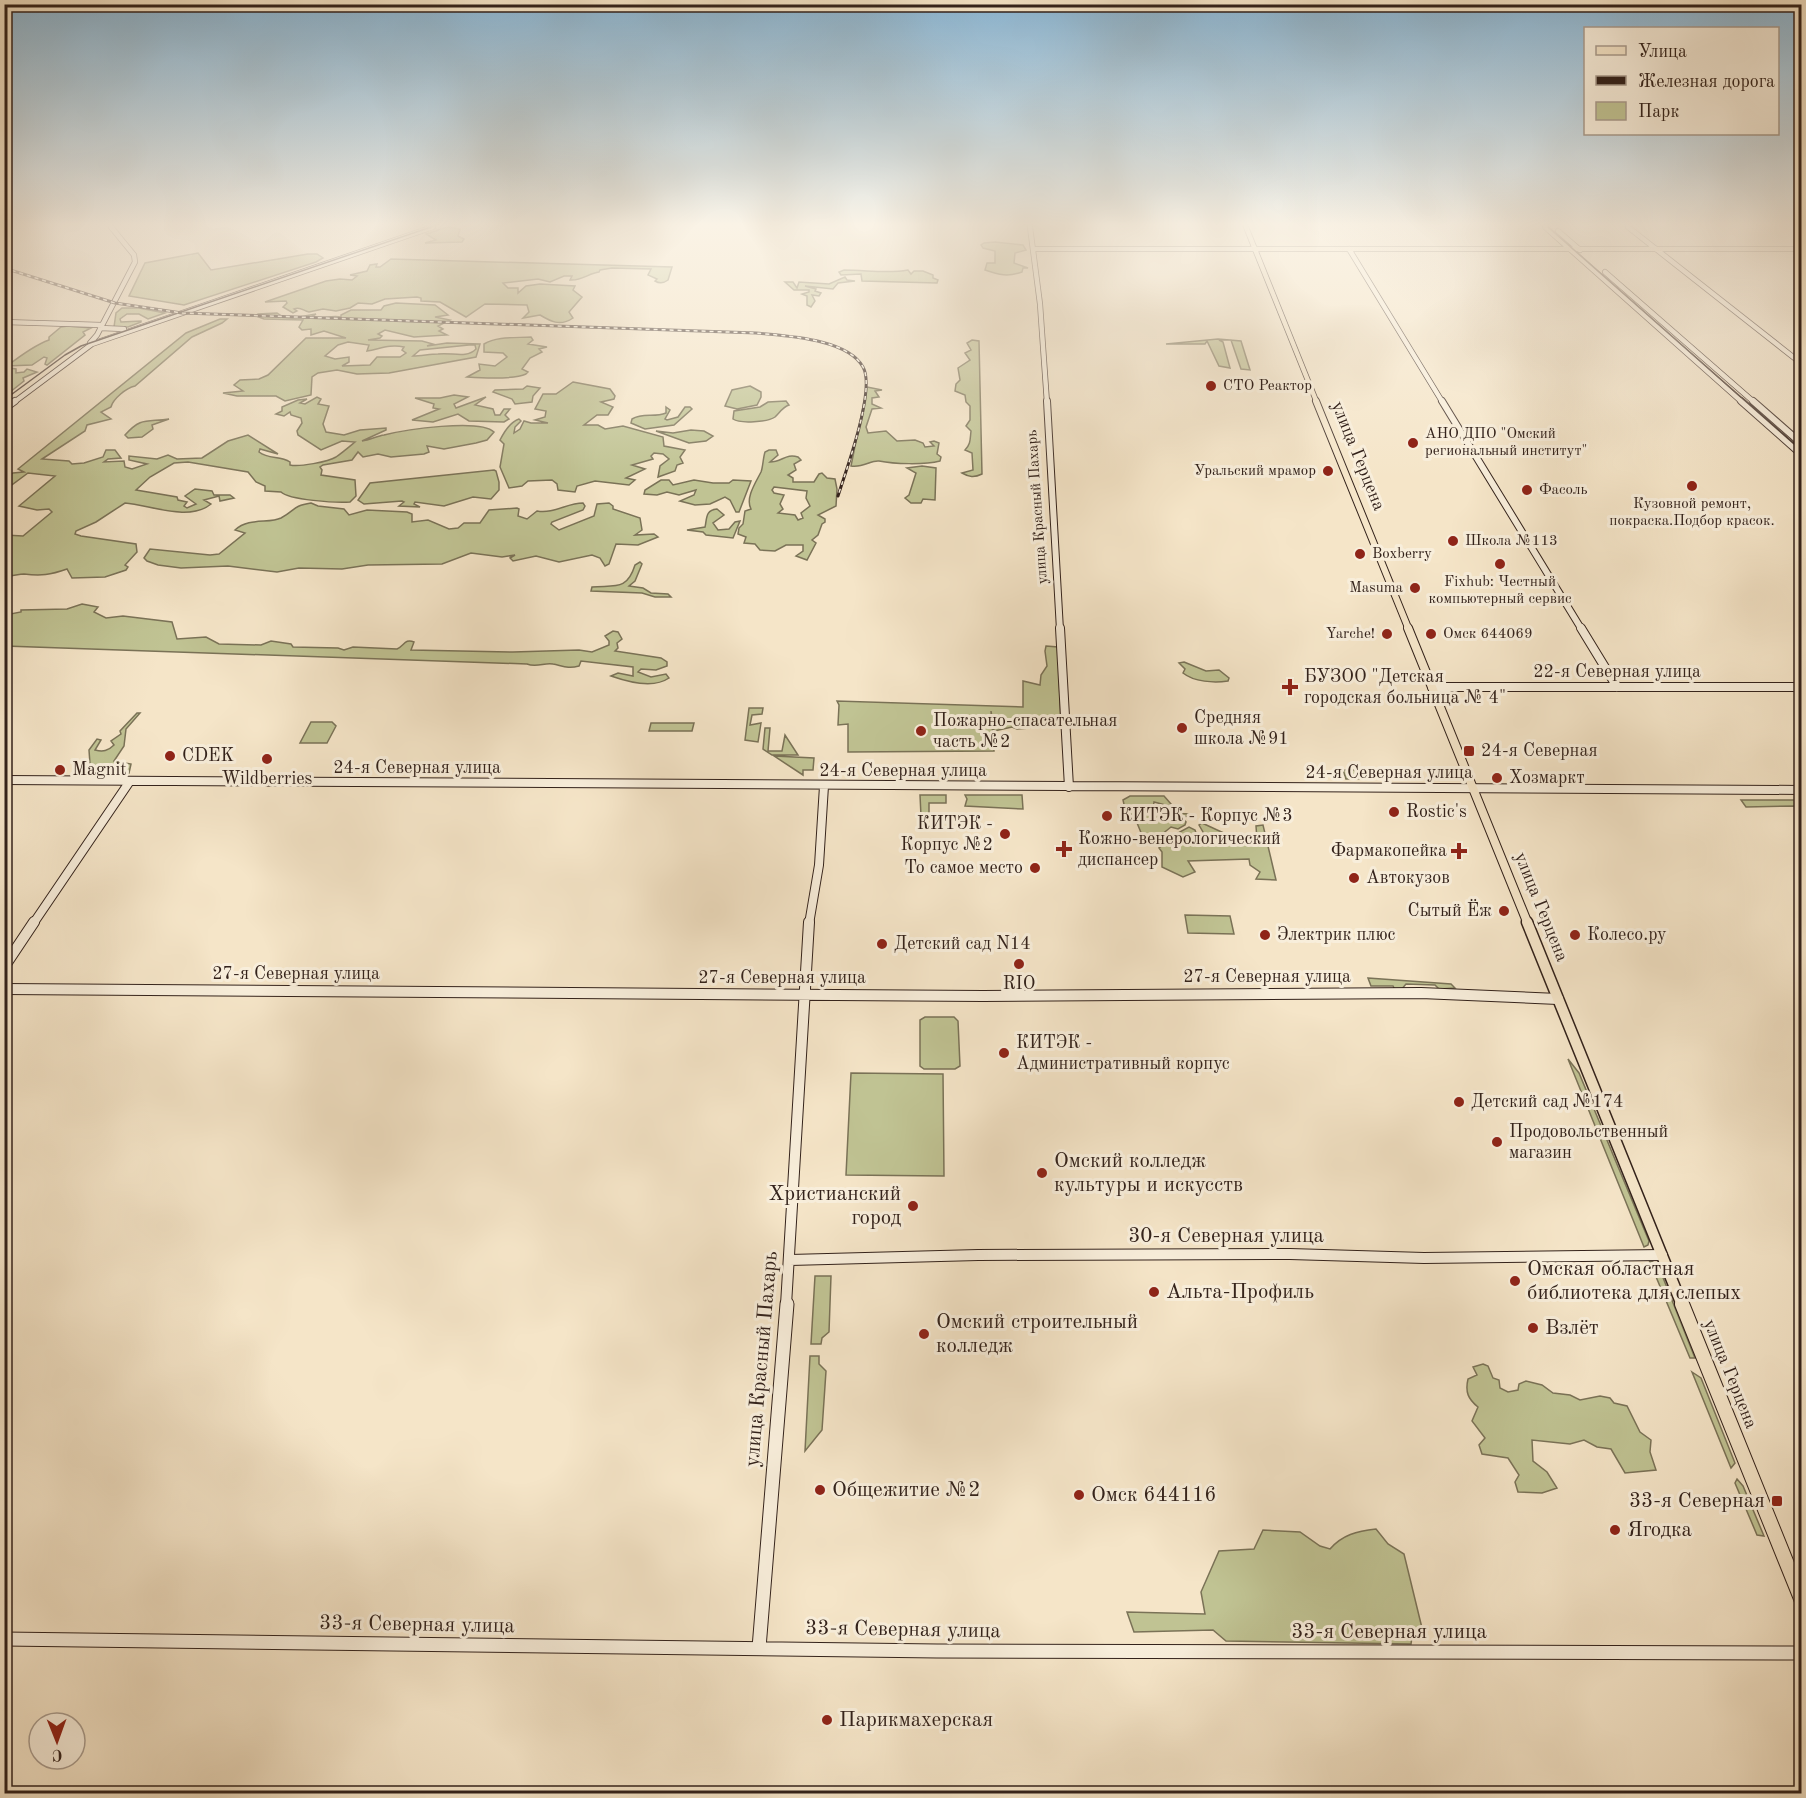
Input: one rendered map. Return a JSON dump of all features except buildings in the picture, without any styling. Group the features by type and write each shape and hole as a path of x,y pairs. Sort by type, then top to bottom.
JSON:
{"main road":[{"name":"улица Герцена","path":"1280,311 1802,1601"},
{"path":"1649,311 1802,444"}],"street":[{"path":"4,409 97,335 109,311"},
{"path":"82,348 183,311"},
{"name":"улица Красный Пахарь","path":"1040,311 1069,787"},
{"path":"1387,311 1617,687"},
{"path":"1640,311 1802,455"},
{"path":"1735,311 1802,364"},
{"path":"4,322 101,326 121,332"},
{"path":"75,324 91,327 92,336"},
{"path":"82,348 101,326"},
{"path":"4,404 63,363"},
{"name":"22-я Северная улица","path":"1432,687 1802,687"},
{"name":"24-я Северная улица","path":"4,780 1802,790"},
{"path":"4,967 130,781"},
{"name":"улица Красный Пахарь","path":"759,1648 790,1260 810,917 819,865 824,786"},
{"name":"27-я Северная улица","path":"4,989 1038,996 1420,993 1558,999"},
{"name":"30-я Северная улица","path":"790,1260 1280,1254 1424,1258 1662,1255"},
{"name":"33-я Северная улица","path":"4,1639 1058,1652 1802,1653"}],"green space":[{"path":"119,311 154,311 165,313 148,319 139,314 127,314 120,319 121,322 141,322 128,327 114,327 116,313"},
{"path":"349,311 443,311 448,315 435,317 450,320 438,326 443,329 439,331 447,335 414,337 385,330 378,334 382,336 380,338 368,340 422,341 433,344 427,346 447,343 480,344 476,357 389,373 357,374 337,370 318,373 312,377 311,395 285,401 276,396 237,396 223,393 243,391 234,385 240,380 259,379 268,375 306,338 346,338 324,331 311,335 311,329 302,330 299,327 303,320 264,319 256,316 258,314 277,313 280,315 277,317 293,318 316,314 311,317 341,317","holes":["348,342 369,345 367,351 399,346 404,347 402,350 406,353 400,357 377,357 370,365 342,366 349,362 349,357 335,359 325,356 338,345","475,345 476,349 468,354 413,356 420,350"]},
{"path":"455,311 475,311 466,317"},
{"path":"570,311 573,318 559,323 540,315 523,318 529,312"},
{"path":"220,319 227,319 192,337 135,386 120,394 111,407 101,412 111,419 87,425 85,431 42,459 69,461 72,464 84,463 103,457 106,450 115,450 121,458 108,459 104,462 124,461 125,467 132,469 147,464 129,460 129,456 157,459 168,455 177,459 202,458 228,441 248,435 278,454 260,449 259,452 286,460 290,462 290,465 320,462 336,457 355,442 342,441 321,450 298,435 297,431 302,423 301,418 291,415 290,412 284,416 276,414 282,411 282,407 298,400 307,399 300,403 305,404 317,397 321,399 318,404 329,406 323,424 326,432 344,435 360,430 386,428 362,441 394,433 441,426 474,426 494,432 487,440 476,443 444,449 427,446 429,452 424,454 391,457 378,454 363,457 358,452 352,460 320,467 321,475 355,480 356,496 350,502 313,500 293,497 281,492 265,491 265,486 256,482 248,472 188,462 174,463 150,477 136,490 177,497 178,500 187,502 184,506 187,508 196,504 185,496 195,489 212,491 214,495 230,495 234,498 220,501 219,496 204,500 211,504 192,512 169,511 125,503 96,522 76,531 75,534 81,536 136,544 137,552 125,565 128,567 126,570 105,577 72,578 67,569 56,573 5,576 5,535 23,536 52,512 49,509 37,510 19,506 55,476 28,473 5,490 5,479 13,473 24,472 18,469 186,333"},
{"path":"61,327 91,328 83,332 85,335 47,365 45,364 47,358 44,357 32,365 7,366 49,340 49,337"},
{"path":"531,337 533,340 528,344 547,347 539,349 542,352 530,358 522,369 528,372 526,374 506,378 467,377 480,370 479,364 495,366 507,357 503,353 484,352 484,344 501,339"},
{"path":"1218,339 1229,340 1219,340 1223,342 1230,368 1219,366 1207,341 1205,344 1166,344"},
{"path":"972,340 979,341 982,474 969,476 962,473 973,470 972,453 965,450 971,431 966,426 970,420 970,406 966,402 965,395 955,391 956,384 960,380 958,368 970,360 965,353 971,350 967,343"},
{"path":"1231,340 1241,341 1250,370 1241,369"},
{"path":"10,368 16,369 16,373 27,369 37,372 23,378 24,381 5,396 5,373"},
{"path":"573,382 610,389 615,396 614,399 601,402 613,407 608,415 597,415 584,425 598,425 605,429 623,426 663,437 664,446 685,450 680,457 683,463 677,465 675,471 658,477 660,466 669,459 663,454 654,453 651,456 653,459 632,465 645,469 626,478 635,480 629,485 595,481 577,486 575,492 558,490 557,484 552,480 528,481 522,486 509,488 500,467 504,444 500,440 503,434 519,419 521,421 515,427 514,433 520,429 524,421 548,423 535,420 545,417 546,411 535,409 543,394 556,394"},
{"path":"527,386 540,388 533,396 532,402 515,404 512,399 493,392 523,389"},
{"path":"750,386 761,392 757,405 737,409 725,406 732,390"},
{"path":"867,387 882,390 875,391 879,397 872,398 872,404 881,408 872,409 866,427 868,433 886,431 897,441 915,440 923,443 925,447 934,446 930,442 934,441 939,443 937,454 941,457 940,461 909,464 876,461 851,466"},
{"path":"454,395 468,397 454,404 456,408 486,397 475,405 493,409 495,415 500,415 504,409 510,409 505,415 509,419 504,422 469,421 458,414 433,422 412,420 439,409 433,408 434,404 415,398 440,398"},
{"path":"786,401 789,405 771,419 748,422 733,419 734,411 760,407 768,402"},
{"path":"666,407 670,410 665,419 667,420 678,417 685,407 692,409 674,425 645,429 631,423 636,417 666,413"},
{"path":"169,419 152,425 153,429 142,437 128,438 125,435 140,423"},
{"path":"691,430 704,431 713,436 706,441 689,443 656,431 673,433"},
{"path":"776,450 778,455 770,462 790,456 801,460 794,464 796,470 788,475 793,478 793,482 814,482 822,473 827,478 835,479 836,506 818,515 825,519 825,522 818,535 812,540 816,543 807,560 796,556 803,551 803,545 786,545 775,551 760,550 755,544 744,543 746,537 738,534 743,524 745,511 751,509 750,495 761,472 765,452","holes":["774,487 807,491 806,498 810,506 801,513 803,518 798,520 795,515 778,513 783,509 780,504 784,495 774,493 772,490"]},
{"path":"922,466 936,468 935,500 923,499 921,503 911,503 905,498 909,495 916,473 907,468"},
{"path":"494,470 499,482 499,490 491,499 473,497 444,506 415,502 414,504 420,507 399,506 404,502 402,501 364,504 358,500 370,483"},
{"path":"661,480 669,480 673,485 694,480 713,483 729,483 733,480 751,481 739,512 736,512 730,500 725,497 710,504 695,505 680,501 694,495 696,490 679,495 667,492 657,495 644,494 645,490"},
{"path":"311,503 344,509 349,515 367,510 407,512 412,514 412,522 428,520 449,529 458,528 464,523 480,523 489,510 517,508 519,509 518,516 527,519 537,511 549,511 583,503 585,506 583,510 552,522 551,524 559,530 594,516 597,504 609,503 613,509 640,518 642,530 635,535 654,534 658,537 638,545 616,544 609,564 605,566 600,558 592,555 559,562 536,556 513,561 510,558 515,555 502,557 471,553 442,564 368,565 342,569 299,568 277,572 228,566 181,568 158,565 144,558 150,549 219,554 245,533 235,530 246,523 276,520 297,507"},
{"path":"717,509 724,515 713,523 718,530 729,529 735,522 740,521 733,538 687,530 705,527 708,513"},
{"path":"640,562 642,564 635,581 629,586 643,588 651,593 668,594 671,597 655,597 642,593 591,591 592,587 624,583 635,565"},
{"path":"82,604 98,607 94,612 106,618 123,616 172,622 177,639 206,637 219,644 261,645 271,641 291,644 293,647 344,650 353,647 397,649 411,641 414,642 411,650 513,652 579,650 592,652 609,645 605,636 613,631 618,632 622,639 617,643 618,648 615,651 661,658 667,662 667,666 656,670 641,669 638,672 651,677 666,674 669,678 648,684 633,682 611,676 618,673 633,676 633,667 581,661 579,666 569,667 550,664 5,646 5,615 21,612 21,610 67,609"},
{"path":"1046,646 1058,647 1061,727 1041,727 1035,724 1030,728 1012,727 994,731 991,711 994,751 848,752 848,724 838,725 839,705 837,701 1023,707 1023,681 1040,685 1041,675 1047,666"},
{"path":"1184,662 1206,671 1219,670 1229,678 1228,681 1211,682 1188,676 1183,673 1185,669 1179,663"},
{"path":"749,708 763,708 762,714 752,715 750,725 761,723 758,742 745,740"},
{"path":"137,713 140,713 126,729 124,746 114,761 131,764 129,773 81,775 90,764 89,750 97,739 101,740 95,750 110,749 114,745 111,741 121,734 120,731"},
{"path":"311,722 332,722 336,726 327,743 300,743"},
{"path":"651,723 694,723 692,731 649,731"},
{"path":"765,728 770,728 768,751 782,751 785,735 798,755 772,755 763,749"},
{"path":"774,756 814,758 813,770 803,770 803,775"},
{"path":"1343,770 1391,770 1398,775 1394,778 1346,779"},
{"path":"920,795 946,795 946,803 929,803 929,820 921,816"},
{"path":"965,795 1022,795 1023,809 965,806 967,799"},
{"path":"1130,796 1164,796 1171,804 1169,806 1154,802 1153,809 1150,811 1166,816 1167,813 1190,814 1182,817 1186,822 1185,825 1178,829 1171,827 1161,835 1142,835 1135,818 1125,809 1123,800"},
{"path":"1741,800 1801,800 1801,809 1796,806 1746,807"},
{"path":"1202,823 1226,834 1226,840 1242,843 1257,840 1256,826 1263,825 1276,880 1256,879 1260,872 1250,865 1249,859 1188,861 1195,872 1183,877 1162,867 1162,852 1159,848 1171,839 1187,842 1186,839 1174,835 1189,827 1195,830 1199,841 1205,844 1207,839 1199,825"},
{"path":"1185,915 1230,916 1234,934 1188,933"},
{"path":"1368,978 1451,984 1455,988 1439,989 1435,985 1406,984 1401,990 1395,990 1393,986 1371,986"},
{"path":"925,1017 954,1017 958,1021 960,1066 955,1069 924,1069 920,1066 920,1020"},
{"path":"1568,1059 1579,1073 1649,1241 1644,1247"},
{"path":"851,1073 943,1074 944,1176 846,1175"},
{"path":"1649,1260 1658,1265 1695,1358 1690,1358"},
{"path":"815,1276 831,1276 829,1332 822,1338 821,1344 811,1344"},
{"path":"810,1356 819,1356 819,1364 826,1371 822,1430 805,1451"},
{"path":"1483,1364 1488,1366 1493,1378 1499,1380 1500,1388 1508,1392 1518,1390 1519,1384 1526,1381 1542,1385 1553,1393 1570,1395 1580,1400 1600,1396 1627,1406 1640,1432 1651,1440 1650,1452 1656,1470 1625,1473 1611,1449 1597,1447 1584,1440 1570,1444 1532,1440 1533,1461 1547,1472 1557,1488 1542,1493 1518,1492 1515,1482 1519,1475 1508,1458 1482,1454 1479,1445 1485,1438 1472,1421 1478,1407 1468,1395 1468,1379 1477,1375 1473,1367"},
{"path":"1692,1372 1701,1378 1735,1463 1731,1468"},
{"path":"1737,1479 1743,1486 1764,1536 1757,1535 1735,1483"},
{"path":"1376,1529 1388,1544 1404,1554 1422,1628 1413,1630 1411,1644 1226,1641 1213,1630 1134,1632 1127,1612 1205,1614 1201,1592 1219,1551 1254,1549 1263,1530 1300,1532 1320,1546 1330,1549 1350,1534"}],"tram line":[{"path":"4,400 65,355 81,346 184,311"},
{"path":"1643,311 1802,451"}],"railway":[{"path":"168,311 756,333 798,337 829,344 855,357 863,367 866,378 863,411 838,496"}],"place":[{"name":"СТО Реактор","path":"1211,386"},
{"name":"АНО ДПО \"Омский региональный институт\"","path":"1413,443"},
{"name":"Уральский мрамор","path":"1328,471"},
{"name":"Кузовной ремонт, покраска.Подбор красок.","path":"1692,486"},
{"name":"Фасоль","path":"1527,490"},
{"name":"Школа №113","path":"1453,541"},
{"name":"Boxberry","path":"1360,554"},
{"name":"Fixhub: Честный компьютерный сервис","path":"1500,564"},
{"name":"Masuma","path":"1415,588"},
{"name":"Yarche!","path":"1387,634"},
{"name":"Омск 644069","path":"1431,634"},
{"name":"БУЗОО \"Детская городская больница № 4\"","path":"1290,687"},
{"name":"Средняя школа №91","path":"1182,728"},
{"name":"Пожарно-спасательная часть №2","path":"921,731"},
{"name":"24-я Северная","path":"1469,751"},
{"name":"CDEK","path":"170,756"},
{"name":"Wildberries","path":"267,759"},
{"name":"Magnit","path":"60,770"},
{"name":"Хозмаркт","path":"1497,778"},
{"name":"Rostic's","path":"1394,812"},
{"name":"КИТЭК - Корпус №3","path":"1107,816"},
{"name":"КИТЭК - Корпус №2","path":"1005,834"},
{"name":"Кожно-венерологический диспансер","path":"1064,849"},
{"name":"Фармакопейка","path":"1459,851"},
{"name":"То самое место","path":"1035,868"},
{"name":"Автокузов","path":"1354,878"},
{"name":"Сытый Ёж","path":"1504,911"},
{"name":"Электрик плюс","path":"1265,935"},
{"name":"Колесо.ру","path":"1575,935"},
{"name":"Детский сад N14","path":"882,944"},
{"name":"RIO","path":"1019,964"},
{"name":"КИТЭК - Административный корпус","path":"1004,1053"},
{"name":"Детский сад №174","path":"1459,1102"},
{"name":"Продовольственный магазин","path":"1497,1142"},
{"name":"Омский колледж культуры и искусств","path":"1042,1173"},
{"name":"Христианский город","path":"913,1206"},
{"name":"Омская областная библиотека для слепых","path":"1515,1281"},
{"name":"Альта-Профиль","path":"1154,1292"},
{"name":"Взлёт","path":"1533,1328"},
{"name":"Омский строительный колледж","path":"924,1334"},
{"name":"Общежитие №2","path":"820,1490"},
{"name":"Омск 644116","path":"1079,1495"},
{"name":"33-я Северная","path":"1777,1501"},
{"name":"Ягодка","path":"1615,1530"},
{"name":"Парикмахерская","path":"827,1720"}]}
